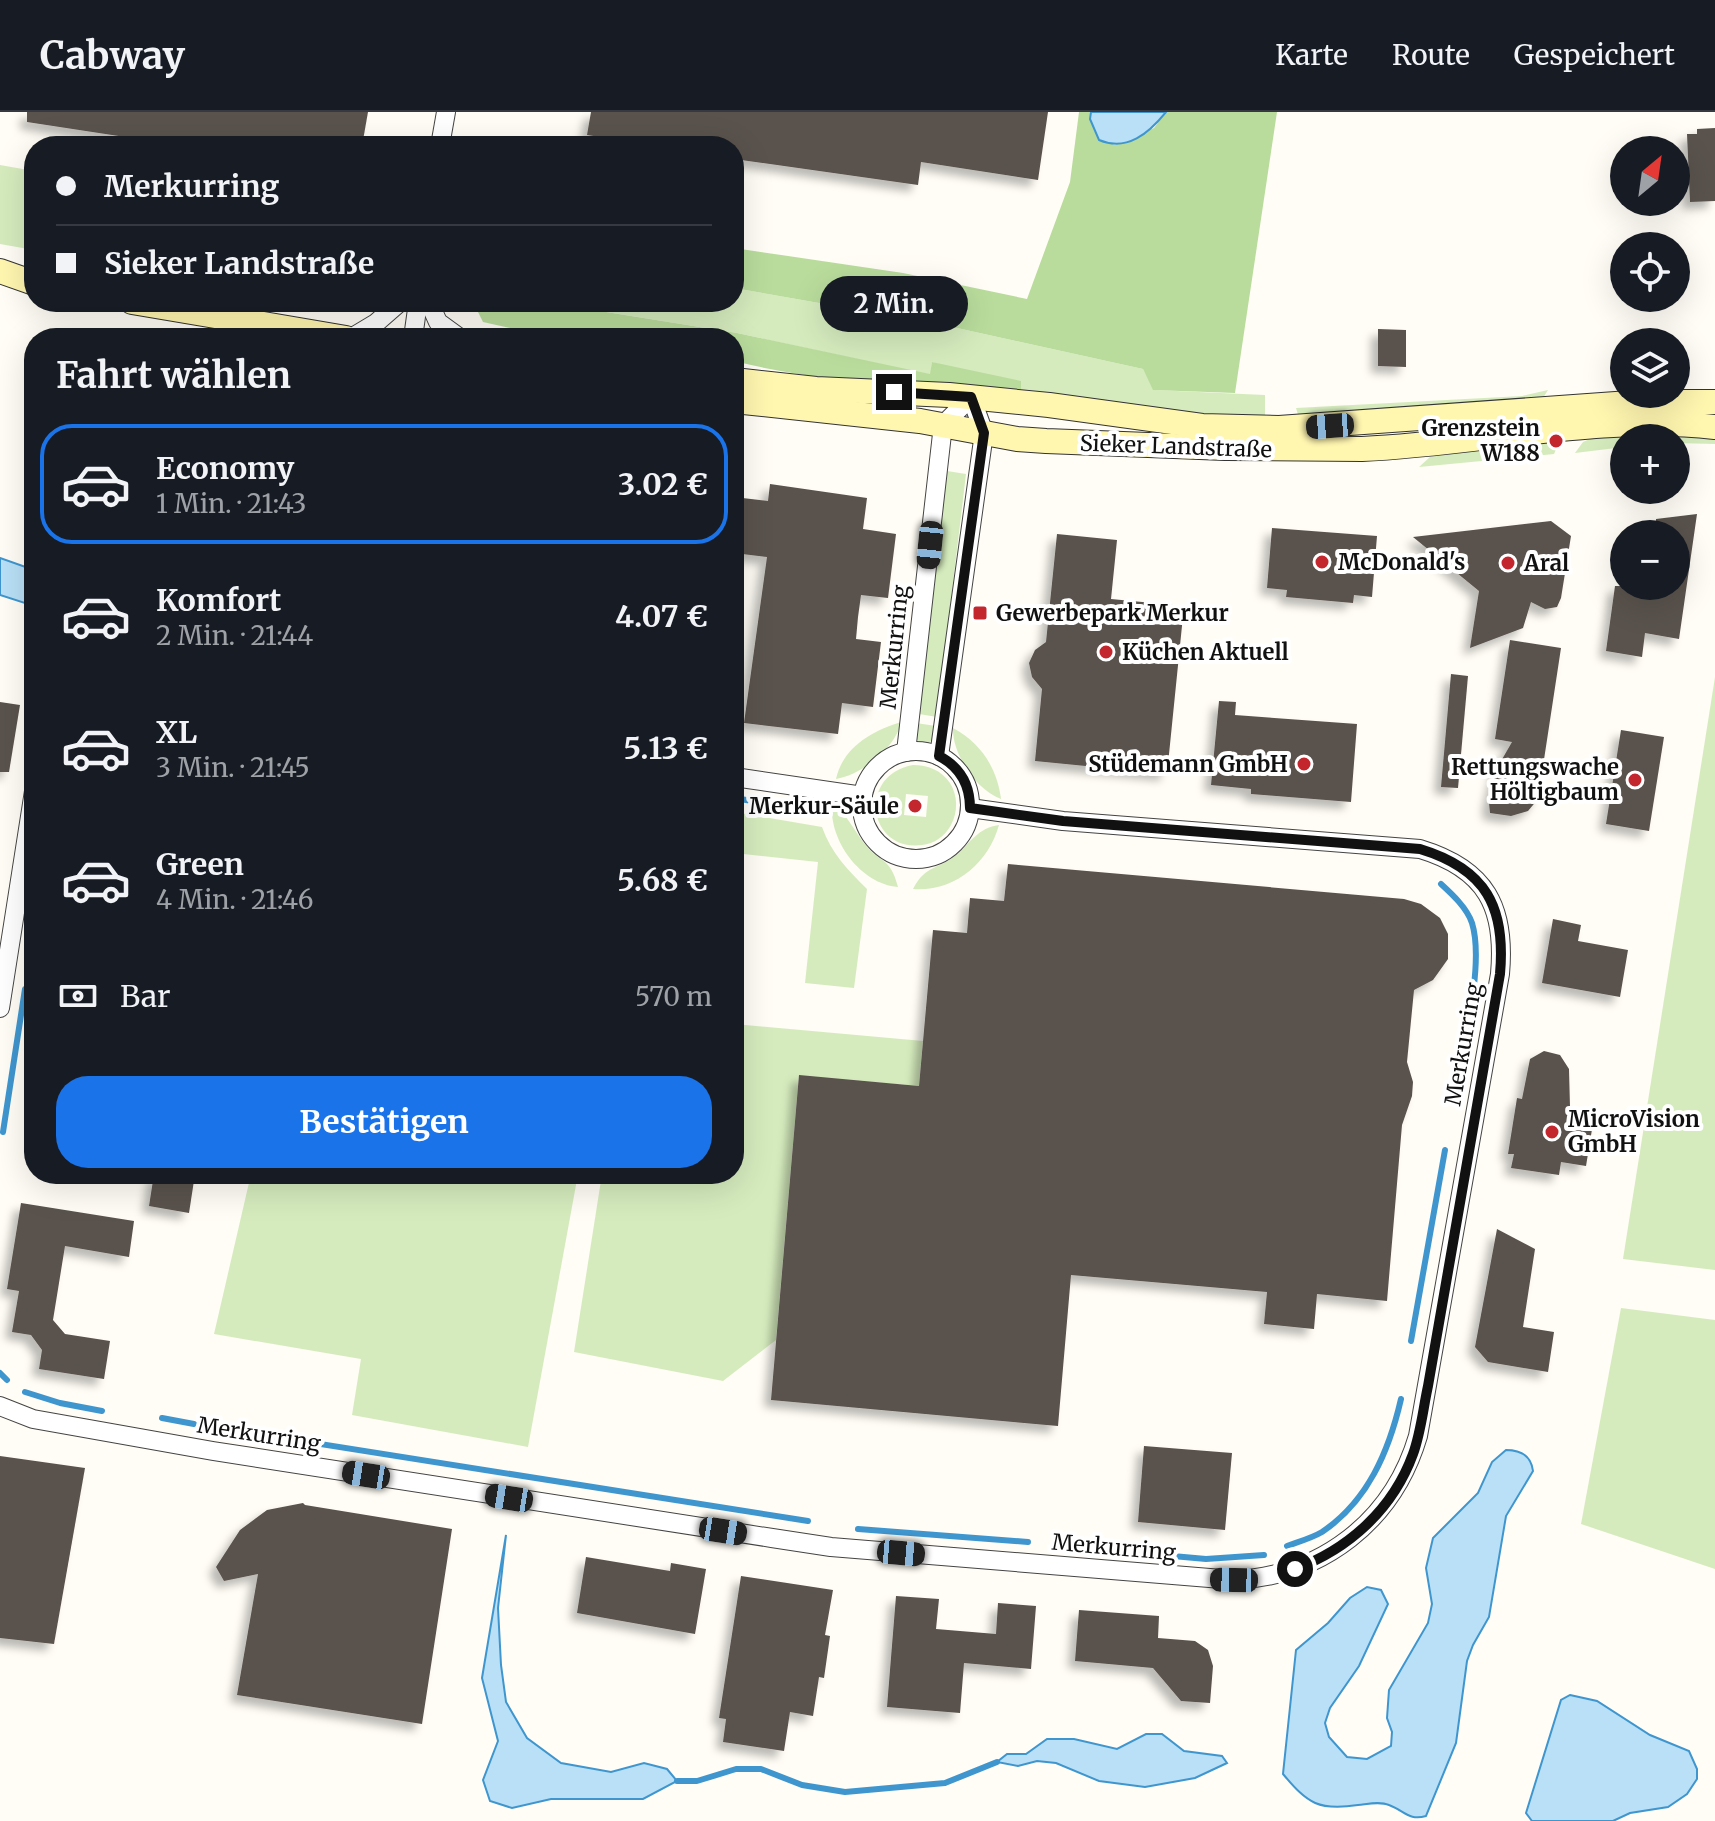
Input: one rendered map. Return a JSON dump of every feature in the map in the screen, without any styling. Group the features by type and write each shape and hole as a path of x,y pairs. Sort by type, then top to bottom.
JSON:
{"main road":[{"path":"0,271 24,281"},
{"path":"0,286 24,285"},
{"path":"192,312 288,328"},
{"name":"Sieker Landstraße","path":"744,381 816,389 971,397 1170,422 1279,428 1614,404 1715,402"},
{"name":"Sieker Landstraße","path":"744,402 943,425 1017,439 1102,444 1308,449 1402,447 1625,423 1715,427"}],"street":[{"path":"442,136 446,112"},
{"path":"367,328 389,312"},
{"path":"434,312 438,322 446,328"},
{"path":"939,756 984,433 971,397 943,425"},
{"name":"Merkurring","path":"906,752 943,425"},
{"path":"920,751 939,756 962,775 969,791 970,808 964,832 951,847 934,856 909,858 890,852 875,839 864,817 863,796 868,780 879,766 906,752 920,751"},
{"path":"744,778 863,796"},
{"name":"Merkurring","path":"0,1406 33,1419 213,1451 831,1547 1180,1578 1234,1580 1279,1575 1327,1555 1361,1531 1390,1499 1407,1468 1418,1436 1500,974 1501,929 1491,899 1470,873 1459,865 1434,853 1407,847 1063,821 970,808"},
{"path":"0,1008 24,855"}],"green space":[{"path":"1079,112 1091,112 1090,119 1099,139 1115,145 1154,128 1166,112 1277,112 1235,393 1153,390 1143,369 939,324 744,290 744,249 903,273 1027,299 1070,182"},
{"path":"0,165 24,169 24,248 0,244"},
{"path":"744,290 939,324 1143,369 1154,390 1265,395 1265,416 1175,412 1021,391 932,362 931,375 744,335 744,328 706,328 606,312 744,312"},
{"path":"478,312 606,312 706,328 510,328 483,322"},
{"path":"744,334 930,374 932,362 1021,381 1021,391 877,383 744,363"},
{"path":"1548,390 1543,398 1299,418 1296,408 1522,396"},
{"path":"1690,435 1715,437 1715,444 1690,443"},
{"path":"1610,437 1610,449 1575,453 1583,442"},
{"path":"1561,438 1554,454 1419,467 1430,457"},
{"path":"947,471 966,474 937,717 919,714"},
{"path":"1715,677 1715,1270 1623,1259"},
{"path":"901,722 892,741 876,759 856,772 836,779 852,749 880,730"},
{"path":"916,723 936,726 934,737 928,744 915,739"},
{"path":"953,728 972,741 986,758 996,777 1001,799 983,788 967,770 957,749"},
{"path":"913,765 924,766 946,778 953,788 955,815 949,829 935,841 922,845 904,844 890,837 881,825 876,811 877,797 883,783 895,772","holes":["906,794 928,796 926,817 904,815"]},
{"path":"832,804 846,817 870,850 892,870 898,887 872,878 850,858 836,832"},
{"path":"744,814 822,827 835,853 867,889 854,988 805,983 818,862 744,854"},
{"path":"999,825 987,852 967,873 942,886 913,889 923,875 950,859 980,832"},
{"path":"744,1025 923,1041 919,1086 799,1076 776,1340 723,1381 574,1352 600,1184 744,1184"},
{"path":"249,1184 576,1184 528,1447 352,1415 361,1359 214,1334"},
{"path":"1621,1308 1715,1320 1715,1569 1581,1524"}],"water":[{"path":"1091,112 1166,112 1145,133 1119,144 1099,140 1090,119"},
{"path":"0,558 24,566 24,603 0,595"},
{"path":"1506,1450 1524,1454 1533,1471 1506,1516 1489,1617 1467,1661 1456,1743 1426,1816 1411,1816 1382,1803 1333,1807 1307,1799 1283,1774 1296,1650 1328,1623 1350,1598 1367,1587 1381,1590 1388,1604 1359,1666 1330,1708 1325,1723 1329,1737 1347,1757 1367,1759 1391,1746 1392,1732 1387,1718 1389,1690 1428,1623 1432,1604 1426,1568 1433,1538 1478,1493 1492,1462"},
{"path":"506,1535 498,1608 501,1665 506,1702 527,1738 561,1763 611,1772 644,1763 667,1769 677,1781 643,1799 551,1799 512,1808 490,1801 483,1780 498,1741 482,1678"},
{"path":"1570,1695 1597,1701 1650,1735 1689,1751 1697,1769 1697,1779 1687,1794 1668,1807 1630,1813 1613,1821 1532,1821 1526,1813 1561,1700"},
{"path":"1146,1734 1162,1734 1184,1751 1222,1756 1227,1763 1195,1778 1145,1787 1099,1781 1056,1763 1037,1761 1018,1766 997,1762 1007,1754 1026,1754 1047,1739 1074,1739 1117,1749"}],"building":[{"path":"27,112 368,112 364,136 119,136 27,122"},
{"path":"591,112 1048,112 1038,180 921,162 918,185 744,160 744,136 587,135"},
{"path":"1715,128 1715,201 1690,202 1690,136 1687,134 1697,134 1697,129"},
{"path":"1378,329 1406,330 1406,367 1378,366"},
{"path":"770,484 867,498 863,529 896,534 888,598 861,595 858,617 856,639 881,642 873,707 842,703 838,734 744,723 767,557 744,554 744,498 768,501"},
{"path":"1697,514 1690,563 1690,520 1656,519"},
{"path":"1551,521 1571,536 1557,607 1545,609 1531,602 1523,628 1470,648 1479,591 1413,537"},
{"name":"McDonald's","path":"1272,528 1377,536 1372,597 1354,595 1353,603 1286,597 1287,590 1267,588"},
{"name":"Küchen Aktuell","path":"1057,534 1117,540 1111,599 1184,606 1167,774 1035,761 1042,689 1032,677 1029,663 1035,650 1046,642"},
{"path":"1613,600 1685,600 1679,639 1645,633 1642,657 1606,651"},
{"path":"1510,640 1561,648 1538,799 1528,811 1511,816 1490,813 1489,803 1497,768 1512,742 1495,739"},
{"path":"1451,674 1468,676 1458,788 1441,787"},
{"name":"Stüdemann GmbH","path":"1219,701 1236,702 1235,715 1357,724 1351,802 1251,794 1251,789 1211,785"},
{"path":"0,702 20,705 9,772 0,772"},
{"name":"Rettungswache Höltigbaum","path":"1621,730 1664,737 1649,831 1606,824"},
{"path":"1008,864 1404,899 1421,904 1440,918 1448,934 1448,959 1433,980 1414,990 1407,1062 1413,1082 1412,1096 1402,1125 1387,1301 1317,1294 1314,1329 1264,1324 1267,1292 1071,1275 1058,1426 771,1400 799,1075 919,1086 933,930 967,933 970,898 1004,901"},
{"path":"1553,919 1581,925 1578,941 1628,950 1620,997 1542,983"},
{"name":"MicroVision GmbH","path":"1544,1051 1560,1055 1569,1069 1570,1107 1595,1111 1586,1166 1561,1162 1559,1175 1511,1168 1514,1154 1508,1154 1517,1098 1522,1099 1530,1059"},
{"path":"152,1184 193,1184 189,1213 149,1206"},
{"path":"21,1203 134,1221 129,1257 65,1246 53,1320 65,1334 110,1341 104,1379 39,1369 42,1350 31,1335 12,1332 19,1291 7,1289"},
{"path":"1497,1229 1535,1249 1523,1327 1554,1332 1548,1372 1488,1362 1475,1347"},
{"path":"1144,1446 1232,1453 1225,1530 1138,1522"},
{"path":"0,1456 85,1468 54,1644 0,1638"},
{"path":"303,1503 452,1529 422,1724 237,1695 258,1574 224,1581 216,1567 240,1530 267,1510"},
{"path":"586,1557 670,1571 671,1563 706,1569 695,1634 577,1613"},
{"path":"741,1576 833,1590 825,1635 830,1636 824,1678 819,1677 813,1716 790,1712 784,1751 723,1742 726,1719 719,1718"},
{"path":"896,1596 939,1599 936,1629 996,1634 998,1603 1036,1606 1031,1669 964,1663 960,1713 887,1707"},
{"path":"1079,1610 1159,1616 1158,1638 1195,1641 1208,1650 1213,1666 1210,1703 1181,1701 1153,1668 1075,1661"}],"waterway":[{"path":"744,800 808,810"},
{"path":"1441,884 1467,912 1475,941 1471,1008 1454,1096"},
{"path":"3,1132 24,996"},
{"path":"1411,1341 1445,1150"},
{"path":"0,1373 7,1380"},
{"path":"25,1392 102,1411"},
{"path":"1287,1546 1322,1532 1338,1520 1364,1490 1383,1456 1401,1399"},
{"path":"162,1418 194,1424"},
{"path":"251,1433 808,1521"},
{"path":"858,1529 1028,1542"},
{"path":"1128,1552 1206,1559 1264,1555"},
{"path":"677,1781 697,1781 736,1769 761,1769 802,1785 845,1792 945,1783 997,1762"}],"place":[{"name":"Grenzstein W188","path":"1556,441"},
{"name":"McDonald's","path":"1322,562"},
{"name":"Aral","path":"1508,563"},
{"name":"Gewerbepark Merkur","path":"980,613"},
{"name":"Küchen Aktuell","path":"1106,652"},
{"name":"Stüdemann GmbH","path":"1304,764"},
{"name":"Rettungswache Höltigbaum","path":"1635,780"},
{"name":"Merkur-Säule","path":"915,806"},
{"name":"MicroVision GmbH","path":"1552,1132"}],"route":[{"path":"894,392 971,397 984,433 939,756 962,775 969,791 970,808 1063,821 1420,849 1447,858 1470,873 1496,910 1501,929 1500,974 1414,1452 1390,1499 1361,1531 1327,1555 1295,1569"}]}
